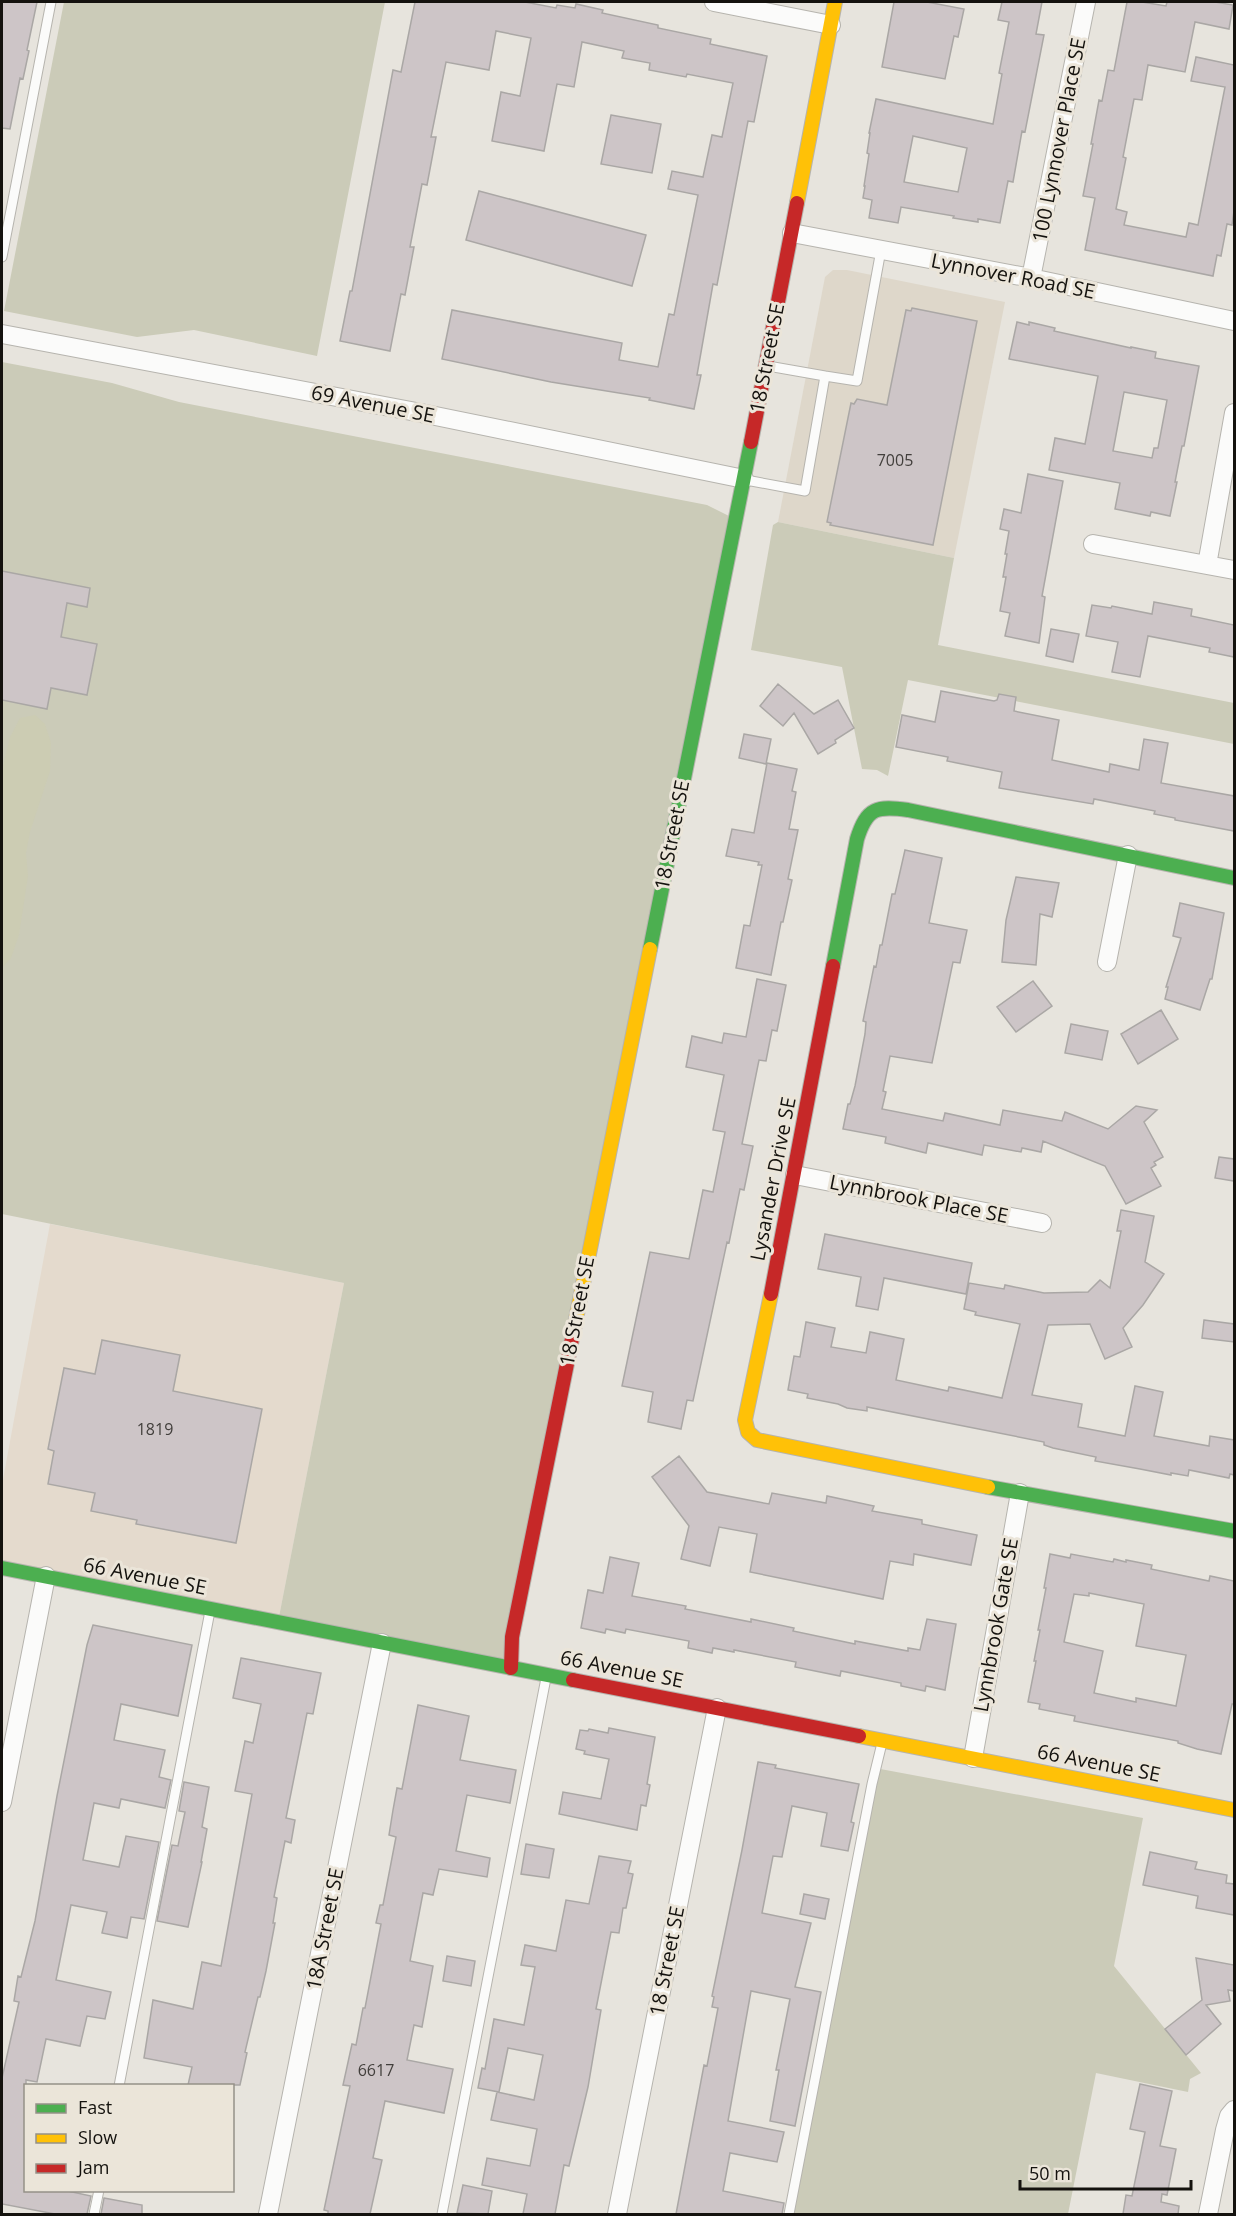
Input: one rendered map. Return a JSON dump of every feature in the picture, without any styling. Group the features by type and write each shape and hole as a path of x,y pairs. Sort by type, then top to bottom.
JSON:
{"street":[{"path":"714,2 831,25"},
{"name":"18 Street SE","path":"511,1668 515,1625 744,479 835,2"},
{"name":"100 Lynnover Place SE","path":"1031,278 1086,2"},
{"name":"Lynnover Road SE","path":"792,233 1031,278 1234,321"},
{"name":"69 Avenue SE","path":"2,334 411,411 744,479"},
{"path":"1207,565 1234,413"},
{"path":"1093,544 1234,570"},
{"name":"Lysander Drive SE","path":"1234,878 908,810 885,807 869,811 861,822 857,839 795,1175 745,1420 748,1432 757,1440 1234,1531"},
{"path":"1107,962 1128,855"},
{"name":"Lynnbrook Place SE","path":"795,1175 1042,1223"},
{"name":"Lynnbrook Gate SE","path":"973,1758 1020,1492"},
{"name":"66 Avenue SE","path":"2,1568 1234,1810"},
{"path":"2,1802 46,1576"},
{"name":"18A Street SE","path":"268,2214 382,1643"},
{"name":"18 Street SE","path":"617,2214 717,1708"},
{"path":"1208,2214 1225,2130 1229,2116 1234,2110"}],"lane":[{"path":"2,257 51,2"},
{"path":"766,365 857,381 881,250"},
{"path":"744,479 805,491 825,376"},
{"path":"119,2084 210,1608"},
{"path":"442,2214 547,1675"},
{"path":"789,2214 882,1741"},
{"path":"94,2214 99,2192"}],"shaded area":[{"path":"833,270 847,270 1005,302 954,558 778,522 825,277"},
{"path":"50,1224 344,1283 278,1622 2,1567 2,1485"}],"green space":[{"path":"64,2 385,2 317,356 194,330 137,337 4,311"},
{"path":"2,362 112,383 179,402 707,505 735,519 511,1668 278,1622 344,1283 2,1214"},
{"path":"778,522 954,558 938,645 1234,703 1234,744 908,680 888,776 877,770 862,769 842,667 751,650 773,525"},
{"path":"35,715 45,724 51,743 50,771 30,832 26,853 28,876 19,935 11,958 2,968 3,766 10,737 20,718"},
{"path":"875,1768 1143,1818 1114,1966 1201,2073 1190,2079 1188,2092 1096,2073 1068,2214 787,2214"}],"building":[{"path":"2,2 37,2 27,50 29,51 23,79 20,78 10,129 2,128"},
{"path":"415,2 525,2 556,8 557,5 575,8 576,4 603,10 602,13 658,25 658,28 711,39 710,44 767,56 754,122 748,121 717,285 713,284 697,375 701,375 694,409 649,400 650,398 551,382 442,359 452,310 622,343 619,360 658,367 669,314 674,315 698,195 668,189 672,171 703,177 712,135 722,137 733,83 687,74 686,77 649,70 650,63 622,58 624,51 582,42 574,87 557,84 544,151 492,141 501,92 520,96 531,38 496,31 489,70 446,62 431,137 436,137 427,185 422,184 410,247 414,247 405,295 401,294 390,351 340,341 350,291 352,291 393,70 401,72"},
{"path":"894,2 927,2 964,9 958,37 954,36 945,79 882,67"},
{"path":"1002,2 1042,2 1036,34 1044,35 1025,132 1022,131 1013,182 1008,181 1000,223 953,218 954,216 901,207 898,223 869,218 872,200 863,198 869,154 867,153 869,133 876,99 993,124 1002,74 999,73 1009,22 998,20","holes":["913,136 967,148 958,192 904,182"]},
{"path":"1127,2 1166,6 1167,2 1215,2 1233,5 1229,29 1195,22 1185,72 1148,65 1142,100 1134,99 1116,209 1127,212 1124,225 1186,237 1189,223 1198,225 1225,87 1191,81 1196,57 1234,65 1234,211 1232,225 1227,224 1221,256 1217,255 1213,276 1085,250 1095,198 1083,196 1093,144 1091,144 1099,100 1102,101 1108,70 1114,71"},
{"path":"611,115 661,124 652,173 601,164"},
{"path":"479,191 646,235 632,286 466,240"},
{"path":"912,308 977,321 933,545 830,525 831,523 827,522 851,403 854,404 857,399 887,405 906,310 911,311"},
{"path":"1017,322 1029,325 1029,322 1055,328 1054,331 1156,352 1155,358 1199,366 1170,516 1151,512 1150,516 1115,509 1120,483 1049,470 1055,438 1085,444 1098,376 1009,359","holes":["1124,392 1167,400 1158,448 1154,448 1152,458 1113,451"]},
{"path":"1028,474 1063,481 1042,596 1045,597 1039,643 1005,636 1010,613 1000,611 1006,577 1003,577 1009,531 1000,529 1004,509 1021,513"},
{"path":"2,571 90,588 87,607 67,603 61,637 97,644 87,695 51,688 47,709 2,700"},
{"path":"1154,602 1192,609 1191,616 1234,625 1234,657 1209,652 1210,648 1148,636 1140,677 1112,672 1118,642 1086,636 1092,605 1111,608 1112,606 1152,614"},
{"path":"1051,629 1079,634 1073,662 1046,656"},
{"path":"778,684 814,714 838,700 854,728 818,754 794,713 783,726 760,706"},
{"path":"941,691 994,701 997,700 999,694 1016,697 1014,711 1059,720 1052,760 1109,772 1110,764 1139,770 1144,739 1168,743 1161,783 1234,796 1234,831 1175,820 1175,818 1154,814 1155,811 1094,799 1093,804 999,788 1002,772 947,761 948,757 896,747 902,715 935,722"},
{"path":"744,734 771,739 766,764 739,758"},
{"path":"767,763 797,769 792,791 796,792 789,829 798,830 788,879 792,880 771,975 736,968 744,925 750,926 762,865 758,865 759,862 726,856 732,829 754,833"},
{"path":"905,850 942,858 929,923 967,930 960,963 953,962 932,1063 890,1056 882,1109 943,1121 945,1113 1000,1125 1003,1110 1062,1121 1065,1112 1108,1129 1136,1106 1157,1110 1144,1122 1163,1157 1154,1162 1156,1165 1151,1168 1161,1186 1126,1204 1105,1166 1043,1141 1041,1152 1022,1148 1021,1152 984,1145 982,1155 928,1143 926,1153 885,1143 886,1137 843,1129 848,1104 850,1104 855,1086 865,1034 866,1022 863,1021 874,966 876,967 880,945 882,945 892,894 895,894"},
{"path":"1016,877 1059,883 1052,917 1040,914 1036,965 1002,962 1006,920"},
{"path":"1180,903 1224,913 1212,979 1210,979 1200,1010 1165,999 1168,987 1166,987 1181,938 1173,936"},
{"path":"757,979 786,985 777,1031 772,1030 766,1061 759,1060 742,1144 753,1146 744,1190 740,1189 729,1243 727,1242 693,1401 687,1400 681,1429 648,1422 653,1392 622,1386 650,1252 689,1259 703,1190 713,1192 725,1132 713,1130 724,1075 686,1067 692,1036 722,1043 724,1033 746,1037"},
{"path":"1033,981 1052,1006 1016,1032 997,1007"},
{"path":"1161,1010 1178,1039 1138,1064 1121,1034"},
{"path":"1071,1024 1108,1031 1102,1060 1065,1053"},
{"path":"1219,1157 1234,1159 1234,1181 1215,1178"},
{"path":"1121,1210 1154,1216 1145,1262 1164,1274 1143,1305 1123,1328 1132,1347 1105,1359 1090,1324 1048,1325 1032,1395 1082,1404 1078,1427 1125,1436 1135,1386 1163,1392 1154,1436 1209,1446 1210,1436 1234,1440 1234,1475 1230,1474 1229,1478 1189,1470 1188,1476 1171,1473 1171,1475 1095,1461 1096,1457 1053,1448 1044,1445 1044,1442 867,1407 867,1411 847,1408 807,1398 808,1394 788,1390 794,1356 800,1357 806,1322 835,1328 831,1347 866,1353 870,1332 904,1339 896,1380 948,1391 949,1387 1002,1398 1020,1324 975,1315 976,1312 964,1309 969,1283 1004,1289 1005,1285 1044,1293 1088,1292 1100,1280 1110,1288 1121,1231 1117,1231"},
{"path":"825,1234 972,1263 966,1294 884,1278 878,1310 856,1306 861,1277 818,1269"},
{"path":"1204,1320 1234,1324 1234,1342 1202,1338"},
{"path":"102,1340 180,1355 173,1391 262,1409 236,1543 136,1524 137,1520 91,1511 95,1493 48,1484 54,1451 48,1449 64,1368 95,1374"},
{"path":"679,1456 707,1492 769,1504 772,1493 826,1503 827,1496 874,1506 872,1511 922,1520 922,1524 977,1535 971,1565 914,1554 913,1565 890,1561 883,1599 750,1572 757,1534 719,1527 710,1566 681,1559 689,1526 652,1477"},
{"path":"1050,1554 1070,1558 1071,1554 1113,1562 1114,1559 1126,1562 1126,1560 1152,1565 1151,1569 1209,1581 1210,1576 1234,1581 1234,1704 1232,1704 1221,1754 1197,1749 1178,1743 1178,1741 1074,1721 1075,1716 1039,1709 1040,1704 1028,1702 1036,1661 1034,1661 1040,1630 1038,1630 1046,1588 1044,1588","holes":["1089,1593 1144,1604 1136,1646 1186,1655 1176,1706 1136,1698 1136,1702 1094,1693 1103,1651 1064,1642 1074,1594 1089,1596"]},
{"path":"610,1557 639,1563 632,1596 686,1606 685,1609 794,1628 793,1631 855,1644 855,1641 908,1651 908,1648 920,1650 927,1619 956,1624 945,1690 926,1686 925,1691 901,1686 901,1683 841,1671 840,1676 795,1667 796,1662 734,1650 734,1652 713,1648 712,1653 688,1648 689,1641 626,1629 625,1633 606,1629 605,1633 581,1628 588,1590 603,1593"},
{"path":"93,1625 192,1645 178,1716 121,1704 114,1740 165,1750 159,1777 171,1780 165,1808 121,1799 119,1808 94,1803 83,1860 119,1867 126,1836 159,1842 144,1919 131,1917 127,1938 102,1933 107,1912 71,1905 56,1980 111,1992 105,2019 87,2016 80,2046 46,2039 37,2082 26,2080 24,2084 24,2192 72,2192 91,2196 87,2214 55,2214 2,2204 2,2078 19,2002 14,2001 18,1976 21,1977 35,1921 87,1645"},
{"path":"241,1658 321,1673 313,1714 307,1713 286,1818 295,1820 291,1843 285,1841 274,1897 277,1898 273,1923 275,1923 260,1997 258,1997 245,2052 247,2053 240,2085 188,2084 192,2067 144,2058 153,2000 193,2009 202,1962 221,1966 252,1794 235,1791 245,1741 253,1743 261,1704 233,1698"},
{"path":"418,1705 469,1716 460,1760 516,1770 510,1803 467,1795 456,1851 490,1858 487,1877 439,1869 433,1895 423,1893 410,1961 433,1966 422,2027 414,2025 407,2060 453,2069 444,2113 385,2101 373,2158 382,2160 370,2214 328,2214 328,2211 324,2210 350,2086 343,2085 352,2044 356,2045 363,2008 365,2008 381,1924 376,1923 380,1905 383,1905 396,1837 389,1835 393,1810 397,1788 402,1789"},
{"path":"609,1728 655,1737 647,1784 650,1785 646,1806 641,1805 637,1830 559,1814 563,1792 601,1799 609,1759 584,1754 585,1751 576,1749 580,1730 588,1731 589,1729 608,1733"},
{"path":"758,1762 776,1765 775,1768 859,1784 851,1822 854,1823 848,1851 821,1846 827,1813 792,1806 782,1857 773,1856 762,1913 811,1923 795,1987 821,1992 795,2126 770,2121 779,2070 776,2070 790,1999 751,1991 728,2121 784,2132 777,2162 730,2153 723,2191 784,2203 782,2214 676,2214 704,2065 707,2066 718,2008 712,2007 714,1997 712,1996"},
{"path":"184,1782 209,1787 202,1827 207,1829 188,1927 157,1921 172,1845 178,1846 185,1812 179,1811"},
{"path":"526,1844 554,1849 549,1878 521,1874"},
{"path":"1150,1852 1197,1862 1195,1869 1227,1875 1226,1883 1234,1884 1234,1915 1196,1908 1198,1896 1143,1885"},
{"path":"599,1856 631,1861 628,1873 633,1874 626,1908 623,1908 619,1933 611,1932 596,2009 601,2010 588,2087 569,2166 564,2165 555,2214 523,2214 527,2194 482,2185 487,2158 530,2166 537,2129 491,2120 497,2092 534,2100 543,2055 508,2048 499,2092 478,2088 482,2068 485,2069 494,2019 524,2025 535,1967 521,1965 525,1945 556,1951 566,1900 589,1904"},
{"path":"804,1894 829,1899 825,1919 800,1914"},
{"path":"447,1956 475,1961 471,1986 443,1981"},
{"path":"1196,1958 1234,1965 1234,1991 1228,1990 1230,2001 1206,2005 1221,2024 1186,2055 1165,2029 1202,2000"},
{"path":"1140,2084 1172,2091 1160,2146 1176,2149 1167,2195 1162,2194 1161,2202 1179,2206 1178,2214 1123,2214 1126,2195 1132,2196 1145,2132 1130,2129"},
{"path":"463,2185 492,2191 488,2214 457,2213"},
{"path":"104,2198 142,2205 142,2214 101,2214"}],"traffic: fast":[{"path":"650,949 751,442"},
{"path":"833,966 857,839 865,820 869,815 881,809 908,810 1234,878"},
{"path":"988,1487 1234,1531"},
{"path":"2,1568 573,1680"}],"traffic: slow":[{"path":"797,203 835,2"},
{"path":"575,1324 650,949"},
{"path":"771,1294 745,1420 748,1432 757,1440 988,1487"},
{"path":"859,1736 1234,1810"}],"traffic: jam":[{"path":"751,442 797,203"},
{"path":"771,1294 833,966"},
{"path":"511,1668 512,1637 575,1324"},
{"path":"573,1680 859,1736"}]}
